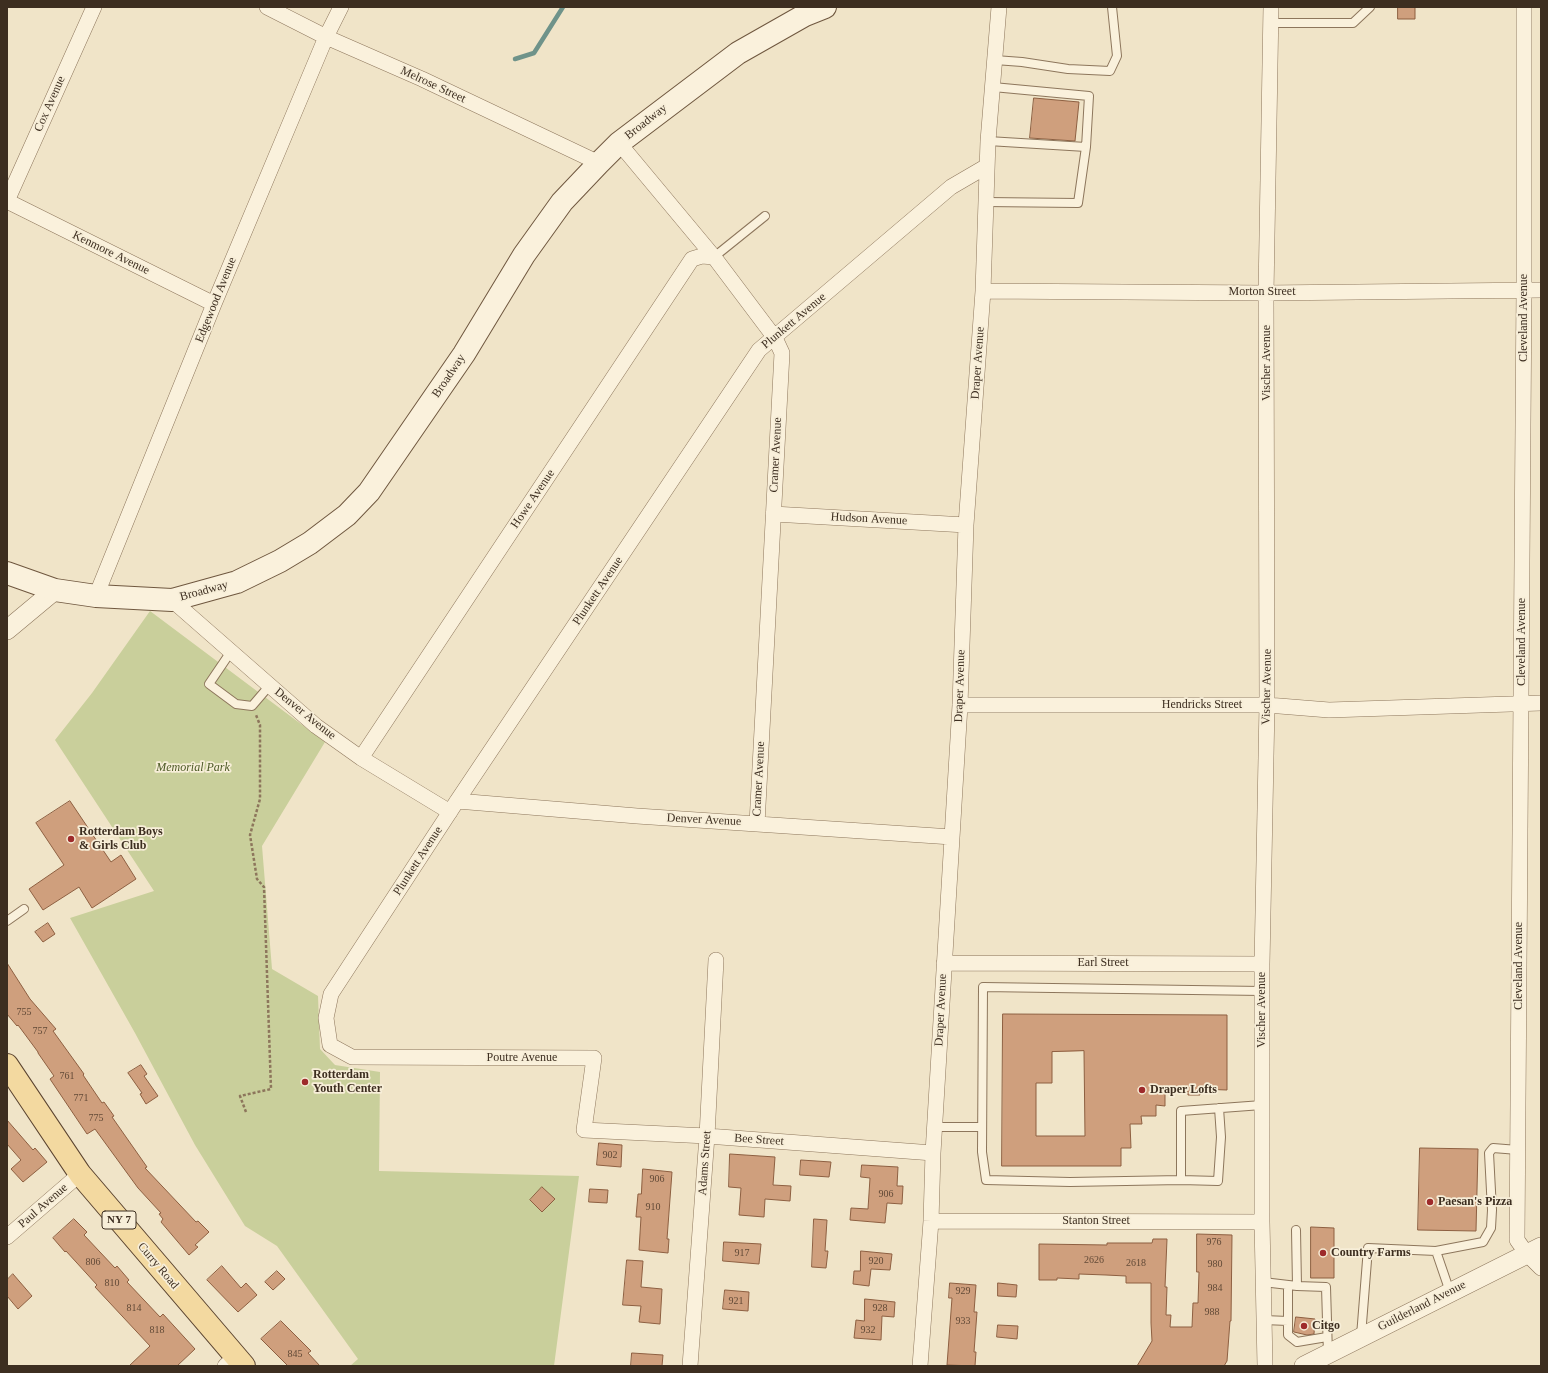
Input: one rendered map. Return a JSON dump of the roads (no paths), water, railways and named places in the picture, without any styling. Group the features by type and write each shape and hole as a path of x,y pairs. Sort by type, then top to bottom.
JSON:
{"main road":[{"name":"Broadway","path":"7,573 23,580 55,590 96,596 172,600 237,582 280,561 310,543 347,514 369,492 460,361 524,255 562,202 599,163 619,143 738,52 802,11 825,7"},
{"name":"Curry Road","path":"7,1065 80,1174 235,1363"}],"street":[{"name":"Cox Avenue","path":"7,201 94,7"},
{"name":"Melrose Street","path":"267,7 326,37 422,79 599,163"},
{"name":"Edgewood Avenue","path":"96,596 214,304 326,37 341,7"},
{"name":"Draper Avenue","path":"920,1366 931,1220 934,1127 960,705 966,525 983,290 988,141 999,7"},
{"name":"Vischer Avenue","path":"1265,1366 1262,1222 1262,964 1267,705 1266,293 1271,7"},
{"name":"Cleveland Avenue","path":"1524,7 1524,289 1517,1240 1534,1250 1541,1268"},
{"name":"Cramer Avenue","path":"619,143 714,257 775,338 782,353 757,824"},
{"name":"Plunkett Avenue","path":"376,1057 352,1057 330,1045 326,1018 331,994 759,350 775,338 951,187 987,166"},
{"name":"Kenmore Avenue","path":"7,201 214,304"},
{"name":"Howe Avenue","path":"361,758 692,259 702,256 714,257"},
{"name":"Morton Street","path":"983,290 1266,293 1541,290"},
{"name":"Hudson Avenue","path":"773,514 966,525"},
{"path":"7,630 55,590"},
{"name":"Denver Avenue","path":"172,600 232,650 316,726 361,758 454,807 637,816 952,837"},
{"name":"Hendricks Street","path":"960,705 1267,705 1330,710 1541,703"},
{"name":"Adams Street","path":"690,1366 707,1136 716,960"},
{"name":"Earl Street","path":"944,963 1262,964"},
{"name":"Poutre Avenue","path":"376,1057 594,1058 584,1130"},
{"name":"Bee Street","path":"584,1130 707,1136 933,1153"},
{"name":"Paul Avenue","path":"7,1237 80,1174"},
{"name":"Stanton Street","path":"931,1220 1262,1222"},
{"name":"Guilderland Avenue","path":"1304,1366 1328,1346 1361,1336 1534,1250"}],"lane":[{"path":"995,60 1022,62 1068,69 1110,71 1116,56 1112,7"},
{"path":"1270,23 1353,24 1370,7"},
{"path":"985,202 1078,203 1086,147 1089,96 992,87"},
{"path":"988,141 1086,147"},
{"path":"714,257 765,216"},
{"path":"232,650 209,684 236,704 252,706 270,685"},
{"path":"7,921 24,909"},
{"path":"1219,1108 1221,1136 1218,1181 1181,1180 1070,1182 986,1180 982,1152 983,987 1262,991"},
{"path":"1181,1180 1181,1111 1262,1105"},
{"path":"934,1127 982,1127"},
{"path":"1361,1336 1368,1248 1436,1251 1483,1242 1491,1228 1492,1210 1488,1162 1489,1153 1493,1148 1518,1150"},
{"path":"1263,1282 1292,1285 1326,1287 1328,1346 1297,1342 1288,1335 1288,1321 1292,1285 1296,1230"},
{"path":"1436,1251 1450,1292"},
{"path":"1264,1320 1288,1321"}],"waterway":[{"path":"515,59 534,53 563,7"}],"place":[{"name":"Rotterdam Boys & Girls Club","path":"71,839"},
{"name":"Rotterdam Youth Center","path":"305,1082"},
{"name":"Draper Lofts","path":"1142,1090"},
{"name":"Paesan's Pizza","path":"1430,1202"},
{"name":"Country Farms","path":"1323,1253"},
{"name":"Citgo","path":"1304,1326"}],"park label":[{"name":"Memorial Park","path":"193,768"}]}
